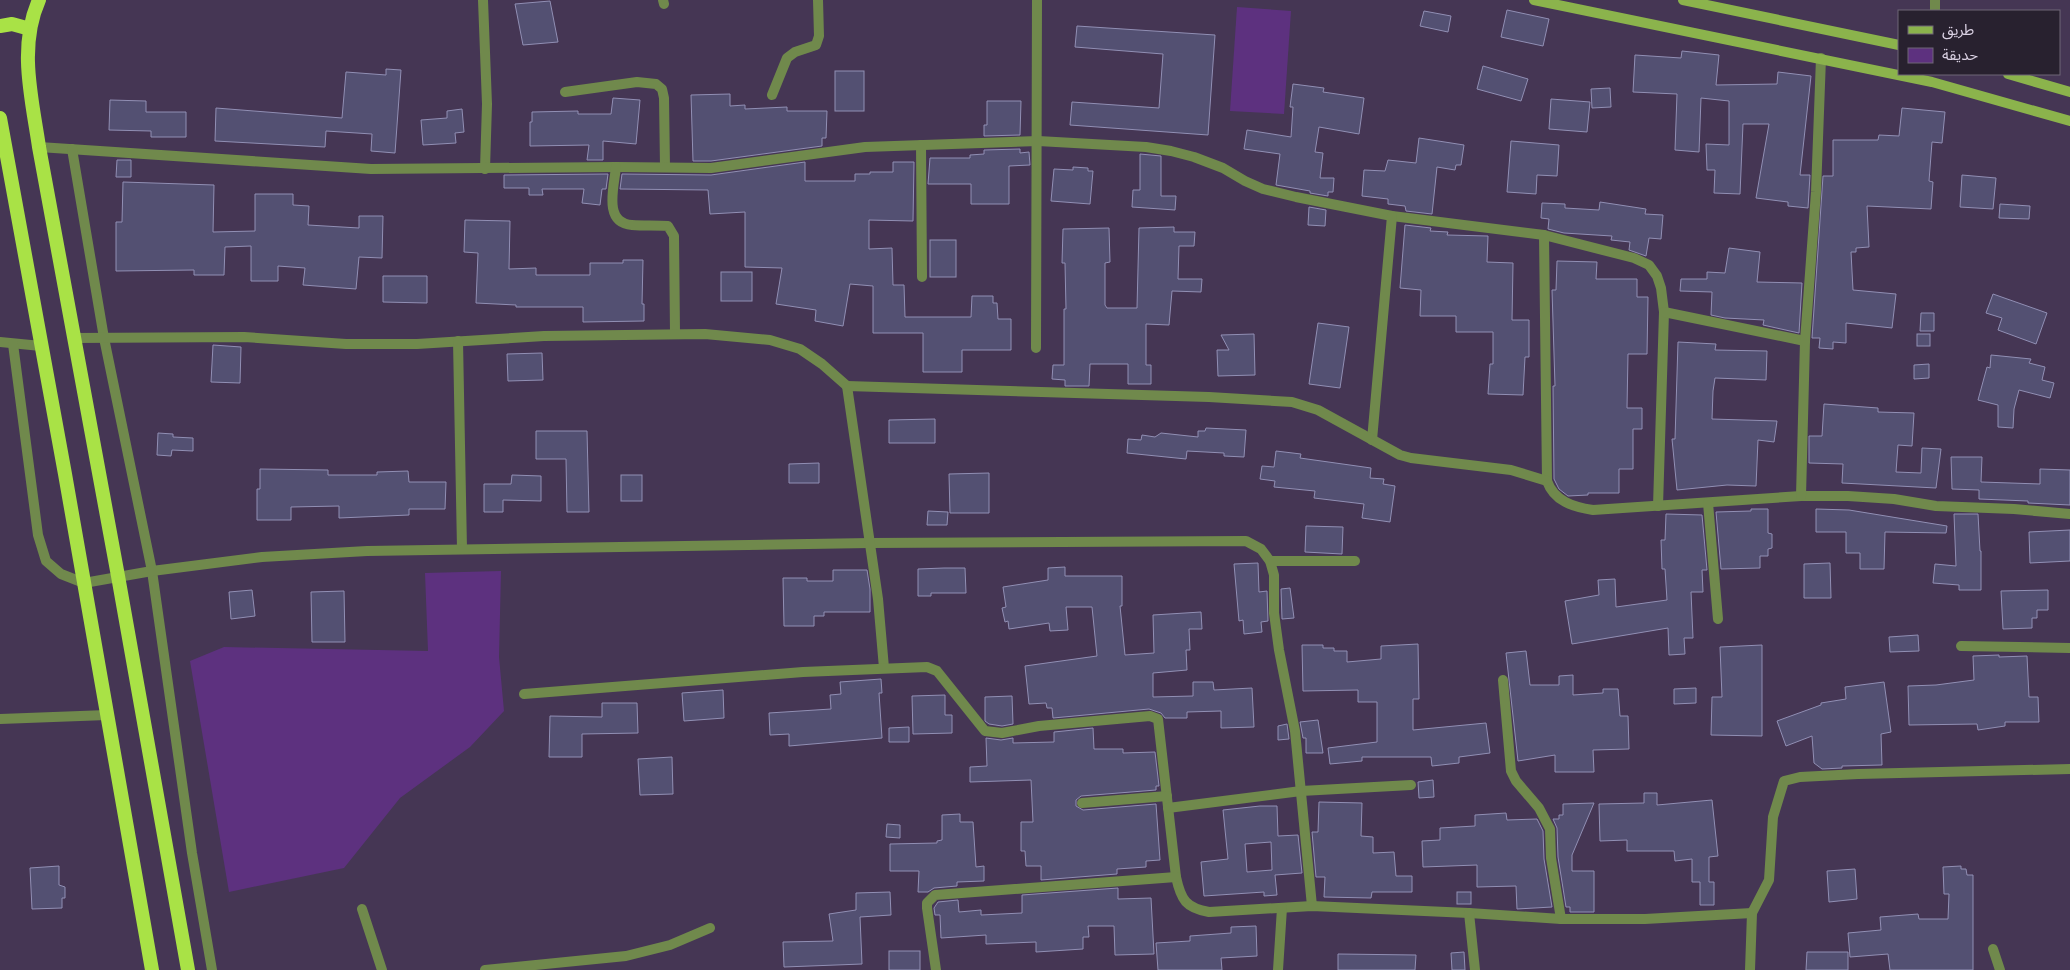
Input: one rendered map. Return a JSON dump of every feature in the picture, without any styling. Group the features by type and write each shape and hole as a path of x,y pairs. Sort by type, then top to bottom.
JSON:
{"highway":[{"path":"39,0 30,29 28,77 39,147 188,970"},
{"path":"0,26 12,24 30,29"},
{"path":"0,124 108,715 152,970"}],"main road":[{"path":"1534,0 1898,72"},
{"path":"1683,0 1726,4 1898,45"},
{"path":"1916,75 1933,78 2070,121"},
{"path":"2011,75 2070,92"}],"street":[{"path":"483,0 487,104 485,169"},
{"path":"772,95 787,58 795,52 809,49 816,45 819,36 818,0"},
{"path":"1036,348 1037,0"},
{"path":"1801,496 1805,341 1816,192 1821,58"},
{"path":"565,92 637,82 656,84 662,89 664,98 666,167"},
{"path":"39,147 371,170 616,166 711,168 865,147 1038,141 1171,150 1223,168 1263,189 1392,216 1544,235 1634,258 1649,265 1657,276 1661,288 1664,312 1658,506"},
{"path":"921,145 922,277"},
{"path":"72,149 104,338 152,571 192,853 212,970"},
{"path":"616,166 612,205 612,212 616,219 631,225 668,226 674,236 675,333"},
{"path":"1372,440 1392,216"},
{"path":"1544,235 1547,480 1550,490 1576,508 1593,510 1801,496 1894,499 1936,506 2014,509 2070,514"},
{"path":"1664,312 1805,341"},
{"path":"74,338 244,337 346,344 417,344 515,337 675,333 770,340 800,349 822,364 847,386 1209,397 1292,402 1318,410 1372,440 1411,458 1512,470 1547,480"},
{"path":"458,341 462,549"},
{"path":"0,342 41,346"},
{"path":"13,344 38,535 46,561 61,574 84,583 152,571 262,557 462,549 870,543 1246,541 1261,549 1270,561 1274,575 1274,613 1279,650 1295,731 1312,906"},
{"path":"847,386 878,599 884,668"},
{"path":"1708,503 1718,619"},
{"path":"1270,561 1354,560"},
{"path":"1961,646 2070,648"},
{"path":"524,694 803,672 927,667 937,671 985,730 1002,733 1038,726 1150,716 1158,719 1176,877 1183,900 1195,909 1209,912 1312,906 1561,919 1645,919 1752,914"},
{"path":"1503,680 1512,771 1516,781 1539,808 1550,829 1551,858 1561,919"},
{"path":"0,719 108,715"},
{"path":"1750,970 1752,914 1769,880 1773,817 1784,781 1800,777 1858,774 2070,769"},
{"path":"1168,808 1301,791 1411,785"},
{"path":"1082,803 1167,796"},
{"path":"936,970 927,908 927,903 934,895 1176,877"},
{"path":"1278,970 1282,908"},
{"path":"362,909 382,970"},
{"path":"1470,913 1475,970"},
{"path":"485,970 626,956 670,944 710,928"},
{"path":"1994,949 2000,970"}],"green space":[{"path":"1237,7 1291,11 1284,114 1230,111"},
{"path":"501,571 499,657 504,711 470,747 400,798 344,868 229,892 190,661 224,647 428,651 425,573"}],"building":[{"path":"550,1 558,42 523,45 515,4"},
{"path":"1507,10 1549,19 1543,46 1501,37"},
{"path":"1424,11 1451,16 1448,32 1420,26"},
{"path":"1077,26 1215,35 1208,135 1070,125 1072,102 1159,108 1163,54 1075,47"},
{"path":"1682,51 1719,55 1716,85 1777,84 1778,72 1811,76 1800,175 1810,175 1808,208 1788,206 1788,202 1756,198 1769,124 1743,124 1740,194 1714,193 1715,170 1707,170 1706,144 1729,145 1729,101 1701,98 1699,152 1675,150 1677,94 1633,92 1635,55 1681,58"},
{"path":"1483,66 1528,79 1521,101 1477,89"},
{"path":"386,69 401,70 395,153 371,151 372,134 326,131 325,147 215,141 216,108 342,118 346,72 386,75"},
{"path":"835,71 864,71 864,111 835,111"},
{"path":"1293,84 1324,88 1323,92 1364,98 1359,134 1319,127 1315,152 1323,153 1320,178 1334,178 1333,192 1328,192 1328,196 1276,185 1280,154 1244,149 1247,130 1291,137 1293,107 1290,107"},
{"path":"1610,88 1611,107 1592,108 1591,89"},
{"path":"730,94 730,106 745,105 745,109 787,107 787,111 827,111 826,138 822,138 822,146 711,161 693,161 691,95"},
{"path":"613,98 640,100 636,144 603,141 603,160 587,160 589,145 530,146 532,112 578,111 578,114 611,114"},
{"path":"1551,99 1590,102 1587,132 1549,129"},
{"path":"110,100 146,101 146,112 186,112 186,137 151,137 151,131 109,130"},
{"path":"987,101 1021,101 1020,135 984,136 984,125 987,125"},
{"path":"1902,108 1945,112 1942,143 1932,142 1929,181 1933,182 1931,209 1867,206 1869,247 1856,248 1856,252 1851,252 1853,290 1896,294 1892,328 1846,323 1846,343 1833,342 1833,349 1819,348 1820,338 1812,338 1823,176 1833,176 1833,140 1878,140 1879,135 1899,136"},
{"path":"462,109 464,132 455,133 456,143 423,145 421,120 447,118 447,111"},
{"path":"1419,138 1464,145 1461,165 1456,165 1455,170 1437,167 1432,214 1406,211 1405,206 1388,204 1388,199 1362,196 1364,170 1385,171 1388,160 1416,163"},
{"path":"1511,141 1559,145 1557,176 1537,175 1536,194 1507,192"},
{"path":"1020,149 1020,153 1029,152 1030,165 1009,166 1009,204 971,204 971,184 928,184 930,158 970,158 970,155 984,154 984,150"},
{"path":"1140,154 1161,156 1161,196 1176,196 1175,210 1132,207 1133,190 1140,190"},
{"path":"117,160 131,160 131,177 116,177"},
{"path":"805,162 805,181 855,181 855,174 893,172 893,162 914,162 913,221 869,220 869,249 892,248 893,285 904,285 905,317 971,317 972,296 993,296 993,303 997,303 998,319 1011,319 1011,350 962,350 962,372 923,372 923,333 873,333 873,286 850,284 843,326 815,321 816,310 776,304 782,268 745,267 745,212 710,214 708,190 620,189 622,174 711,175"},
{"path":"1073,167 1088,168 1088,171 1093,171 1090,204 1051,201 1054,169 1073,170"},
{"path":"608,174 606,189 602,189 600,205 582,203 584,189 542,189 543,195 529,195 529,188 504,188 504,175"},
{"path":"1962,175 1996,178 1993,209 1960,207"},
{"path":"123,182 214,185 213,232 255,231 255,194 293,194 293,205 309,206 308,225 359,228 359,216 383,216 382,258 359,257 356,289 303,285 305,268 278,266 278,281 251,281 251,246 225,247 224,275 194,275 194,270 116,271 116,222 122,222"},
{"path":"1600,202 1646,209 1645,214 1663,215 1661,239 1649,238 1646,256 1629,250 1630,242 1611,240 1612,236 1564,233 1548,229 1549,219 1541,218 1542,203 1565,204 1565,208 1599,210"},
{"path":"2000,204 2030,206 2029,219 1999,218"},
{"path":"1309,207 1326,210 1325,226 1308,225"},
{"path":"465,220 510,221 509,269 536,268 536,275 590,275 590,263 623,263 623,260 643,260 642,304 644,304 644,321 583,322 583,307 516,307 516,305 476,303 478,253 464,252"},
{"path":"1405,225 1431,228 1430,231 1448,232 1447,235 1488,236 1487,262 1513,263 1512,320 1529,320 1529,357 1525,357 1523,395 1488,394 1490,364 1493,364 1493,332 1456,332 1456,316 1420,316 1421,290 1400,288"},
{"path":"1174,227 1174,232 1195,232 1194,246 1179,246 1178,279 1202,279 1201,292 1172,291 1169,325 1146,324 1146,365 1151,365 1151,384 1128,384 1128,364 1090,364 1089,386 1065,386 1065,380 1052,379 1053,365 1064,365 1064,309 1066,309 1065,263 1062,263 1063,229 1109,228 1110,262 1105,263 1105,305 1107,308 1137,308 1139,228"},
{"path":"930,240 956,240 956,277 930,277"},
{"path":"1729,248 1760,252 1757,282 1802,283 1799,333 1763,325 1764,320 1725,318 1711,315 1712,292 1680,291 1681,279 1707,279 1707,272 1725,273"},
{"path":"1557,261 1597,262 1596,279 1637,279 1637,297 1648,297 1647,354 1628,354 1627,408 1642,408 1642,429 1633,429 1633,469 1619,469 1619,493 1588,493 1588,495 1568,496 1559,489 1554,479 1553,386 1555,386 1552,290 1556,290"},
{"path":"721,272 752,272 752,301 721,301"},
{"path":"383,276 427,276 427,303 383,302"},
{"path":"1993,294 2047,313 2036,344 1998,330 2002,318 1986,313"},
{"path":"1921,313 1934,313 1934,331 1920,331"},
{"path":"1318,323 1349,327 1340,388 1309,384"},
{"path":"1254,334 1255,375 1218,376 1217,350 1229,350 1221,335"},
{"path":"1917,334 1930,334 1930,346 1917,346"},
{"path":"1678,342 1716,344 1715,350 1767,351 1766,380 1715,378 1713,391 1712,419 1777,421 1774,442 1758,440 1756,486 1727,485 1677,490 1672,439 1675,439"},
{"path":"213,345 241,347 240,383 211,382"},
{"path":"542,353 543,380 508,381 507,354"},
{"path":"1991,355 2031,359 2029,363 2045,367 2042,380 2054,383 2050,398 2019,390 2014,409 2013,428 1998,427 1998,405 1978,400 1987,367 1990,368"},
{"path":"1929,364 1929,378 1914,379 1914,365"},
{"path":"1824,404 1878,408 1878,412 1914,413 1912,446 1898,445 1896,472 1921,473 1922,448 1941,449 1936,488 1842,483 1843,464 1809,463 1809,436 1822,436"},
{"path":"935,419 935,443 889,443 889,420"},
{"path":"1206,428 1246,430 1244,457 1224,456 1224,453 1187,451 1186,459 1127,453 1128,439 1141,440 1142,435 1155,437 1161,433 1198,437 1198,431 1205,431"},
{"path":"536,431 587,431 589,512 567,512 566,459 536,459"},
{"path":"158,433 173,434 173,437 193,438 193,451 172,450 171,456 157,455"},
{"path":"1276,451 1301,454 1300,458 1371,468 1370,478 1384,479 1383,484 1395,486 1390,522 1362,518 1364,504 1314,498 1315,491 1274,487 1275,481 1260,479 1262,466 1274,467"},
{"path":"1951,457 1982,457 1981,482 2040,484 2040,469 2070,470 2070,505 1979,499 1979,490 1952,489"},
{"path":"819,463 819,483 789,483 789,464"},
{"path":"260,469 328,470 328,475 377,475 377,472 408,471 409,482 446,482 445,509 409,509 409,515 339,518 339,506 291,507 291,520 257,520 257,489 260,489"},
{"path":"989,473 989,513 950,513 949,474"},
{"path":"512,475 541,476 541,501 503,500 503,512 484,512 484,484 511,484"},
{"path":"621,475 642,475 642,501 621,501"},
{"path":"1751,509 1768,509 1768,533 1772,534 1772,548 1768,549 1768,556 1760,556 1760,568 1721,569 1716,512 1751,511"},
{"path":"1816,509 1849,510 1947,526 1946,533 1885,532 1884,569 1860,569 1860,553 1846,553 1846,532 1816,532"},
{"path":"928,511 948,512 947,525 927,525"},
{"path":"1666,514 1702,515 1707,570 1702,570 1703,592 1691,592 1693,638 1684,638 1685,654 1669,655 1668,628 1572,644 1565,601 1599,595 1598,580 1615,579 1616,607 1667,600 1665,569 1662,569 1661,540 1665,540"},
{"path":"1954,514 1978,514 1981,551 1981,590 1959,590 1959,585 1933,583 1935,564 1956,566"},
{"path":"1306,526 1343,527 1342,554 1305,552"},
{"path":"2070,530 2070,561 2030,563 2029,532"},
{"path":"1258,563 1259,592 1267,591 1268,621 1261,622 1262,632 1244,634 1243,620 1239,621 1234,564"},
{"path":"1830,563 1831,598 1804,598 1804,564"},
{"path":"1065,567 1065,576 1122,576 1122,606 1120,606 1125,655 1154,653 1153,615 1201,612 1202,629 1189,629 1190,650 1186,650 1187,670 1153,673 1153,697 1193,696 1193,682 1213,682 1214,690 1252,688 1254,727 1221,728 1221,711 1187,712 1187,718 1165,718 1161,713 1149,709 1053,718 1052,708 1047,708 1046,703 1029,704 1025,666 1097,656 1092,607 1066,607 1068,630 1050,631 1049,623 1009,629 1008,621 1005,622 1002,608 1006,607 1003,587 1048,580 1048,568"},
{"path":"965,568 966,593 931,593 931,596 918,596 918,569"},
{"path":"833,570 867,570 870,589 870,612 824,612 824,616 814,616 814,626 784,626 783,578 807,578 807,581 833,581"},
{"path":"1290,588 1294,618 1282,619 1281,589"},
{"path":"252,590 255,616 231,619 229,592"},
{"path":"2048,590 2048,610 2037,610 2037,618 2032,618 2032,628 2003,629 2001,591"},
{"path":"344,591 345,642 312,642 311,592"},
{"path":"1918,635 1919,651 1890,652 1889,637"},
{"path":"1418,644 1419,699 1413,699 1413,730 1486,723 1490,753 1459,757 1459,763 1432,766 1431,757 1362,757 1362,761 1330,764 1328,748 1377,742 1377,702 1358,702 1358,690 1303,691 1302,645 1323,645 1323,648 1334,648 1334,651 1347,651 1347,662 1381,659 1381,646"},
{"path":"1762,645 1762,736 1711,735 1712,697 1722,697 1720,647"},
{"path":"1526,651 1530,685 1559,685 1559,676 1573,675 1573,695 1603,693 1603,689 1618,689 1620,716 1628,716 1629,749 1593,750 1594,772 1555,772 1555,755 1518,761 1506,653"},
{"path":"1999,655 1999,657 2027,656 2029,697 2038,697 2039,722 2005,722 2005,726 1978,730 1977,724 1909,725 1908,686 1936,685 1974,680 1973,656"},
{"path":"881,679 882,693 879,693 882,738 789,746 789,734 770,735 769,713 831,709 830,695 841,694 840,682"},
{"path":"1884,682 1891,732 1881,734 1882,765 1842,766 1842,768 1822,769 1814,763 1812,736 1786,746 1777,721 1821,705 1821,703 1846,699 1845,687"},
{"path":"1696,688 1696,703 1674,704 1674,689"},
{"path":"723,690 724,718 684,721 682,693"},
{"path":"945,695 945,715 952,715 952,733 913,734 912,696"},
{"path":"1012,696 1013,724 1002,726 989,724 985,721 985,697"},
{"path":"602,703 637,703 638,733 582,734 582,757 549,757 550,716 602,717"},
{"path":"1318,720 1323,753 1306,753 1306,738 1303,738 1300,722"},
{"path":"1287,724 1289,739 1278,740 1278,726"},
{"path":"909,727 909,742 889,742 889,728"},
{"path":"1093,728 1094,749 1123,749 1123,753 1155,752 1159,786 1156,786 1156,790 1081,796 1076,800 1076,806 1083,810 1156,804 1160,860 1146,861 1146,867 1117,869 1117,874 1041,880 1041,866 1026,866 1025,851 1021,851 1021,822 1033,822 1031,780 970,782 970,767 987,766 986,738 1001,740 1013,738 1013,743 1054,742 1054,732"},
{"path":"672,757 673,794 640,795 638,759"},
{"path":"1433,780 1434,797 1419,798 1418,782"},
{"path":"1644,793 1657,793 1657,805 1712,800 1718,856 1709,857 1709,882 1714,882 1714,905 1700,905 1700,882 1692,882 1692,859 1675,861 1674,851 1627,851 1627,840 1600,841 1599,804 1644,803"},
{"path":"1319,802 1362,803 1361,836 1373,837 1373,853 1394,852 1396,876 1412,876 1412,892 1372,892 1371,898 1324,897 1325,877 1316,877 1312,832 1318,832"},
{"path":"1594,803 1572,855 1572,871 1594,871 1594,912 1570,912 1570,907 1566,907 1558,857 1557,828 1553,819 1559,819 1559,815 1563,815 1563,804"},
{"path":"1277,806 1278,836 1298,835 1302,873 1275,875 1277,895 1264,896 1264,892 1204,896 1201,862 1228,859 1223,810","holes":["1271,842 1272,870 1247,872 1245,844"]},
{"path":"1506,813 1507,820 1537,819 1543,831 1544,859 1552,907 1517,909 1516,886 1477,887 1477,865 1423,867 1422,841 1440,840 1440,828 1475,826 1475,815"},
{"path":"960,814 960,822 973,822 976,867 984,866 984,881 957,882 957,886 934,888 928,892 918,892 919,871 890,871 890,844 937,843 937,841 942,840 942,815"},
{"path":"887,824 900,825 900,838 886,837"},
{"path":"59,866 59,885 65,887 65,898 62,898 62,908 32,909 30,868"},
{"path":"1961,866 1961,869 1966,869 1967,875 1973,875 1973,970 1890,970 1888,954 1850,957 1848,933 1881,930 1880,917 1918,914 1919,919 1948,919 1949,894 1944,894 1943,867"},
{"path":"1855,869 1857,899 1829,902 1827,871"},
{"path":"1118,888 1118,899 1151,898 1154,954 1115,955 1114,926 1088,926 1089,937 1083,937 1083,949 1036,952 1036,942 986,944 986,935 941,938 940,915 935,915 934,908 938,902 958,900 959,912 981,910 981,915 1022,913 1022,895"},
{"path":"890,892 891,915 860,917 862,964 784,967 783,942 833,941 829,914 856,910 856,893"},
{"path":"1457,892 1471,892 1471,904 1457,904"},
{"path":"1256,926 1257,956 1221,958 1222,970 1158,970 1156,943 1190,941 1190,936 1231,933 1231,927"},
{"path":"889,951 920,951 920,970 889,970"},
{"path":"1464,952 1465,970 1452,970 1451,953"},
{"path":"1807,952 1848,952 1848,970 1806,970"},
{"path":"1338,954 1416,955 1415,970 1338,970"}]}
